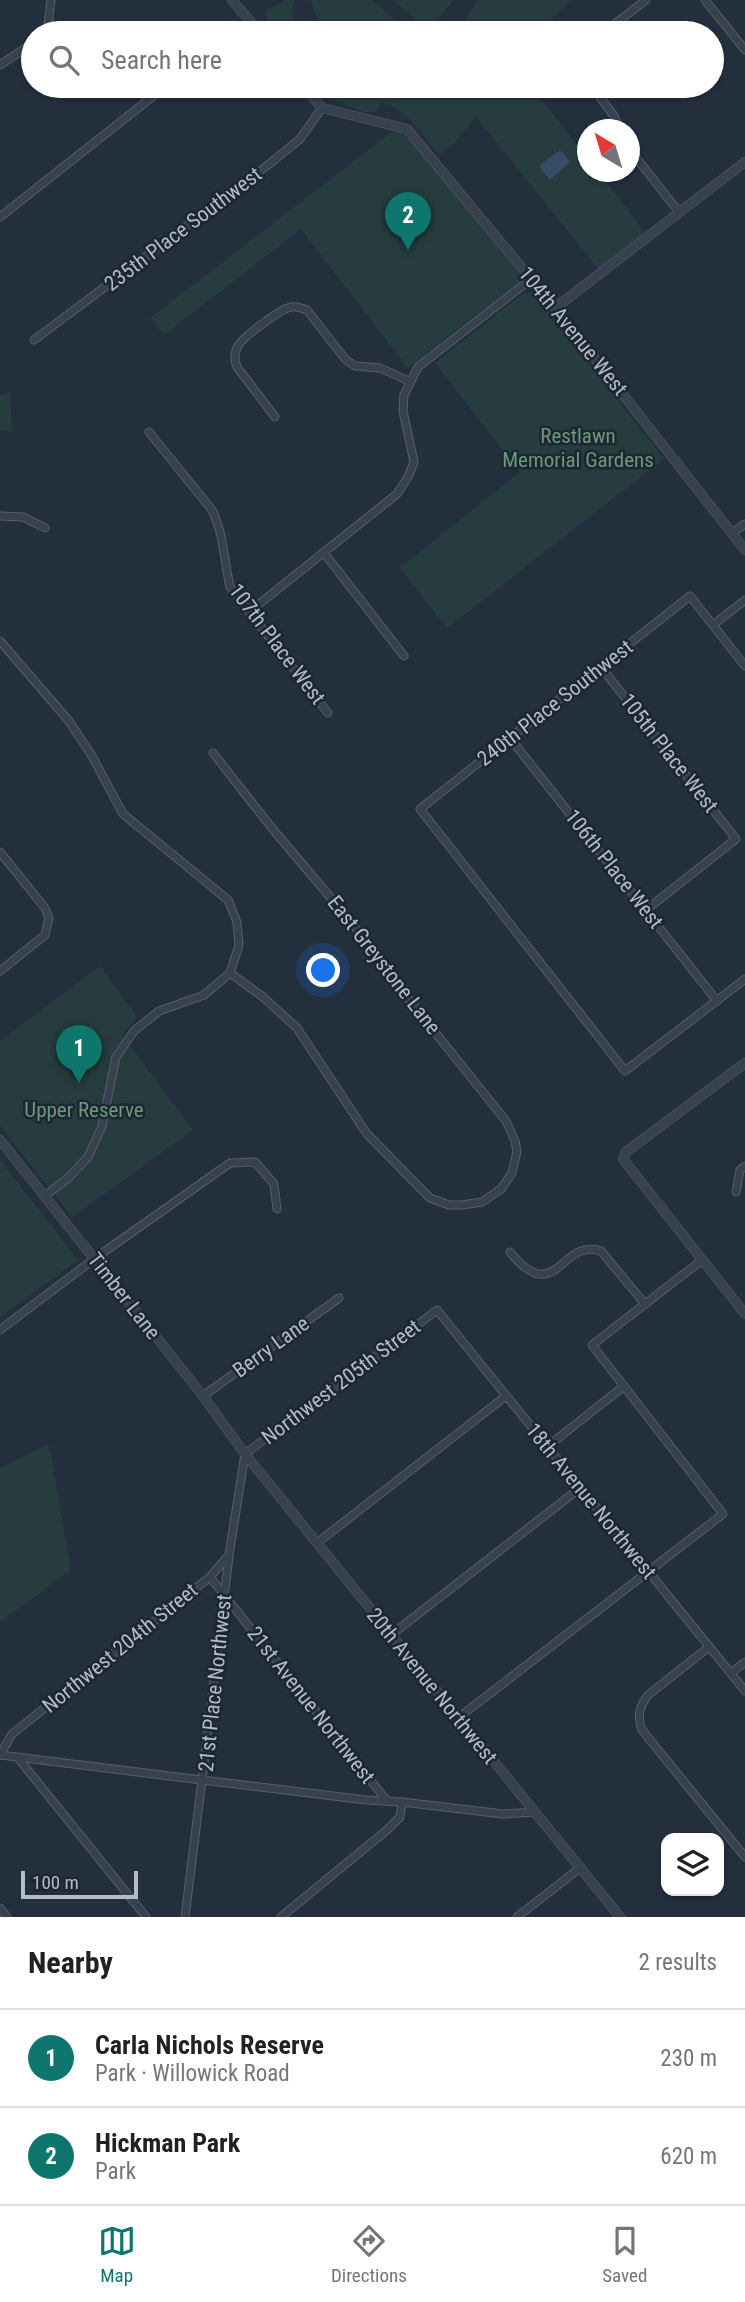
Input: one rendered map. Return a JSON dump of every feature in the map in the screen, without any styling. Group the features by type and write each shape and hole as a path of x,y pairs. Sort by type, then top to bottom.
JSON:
{"street":[{"path":"48,21 51,0"},
{"path":"232,0 250,21"},
{"path":"619,21 646,0"},
{"path":"705,0 722,21"},
{"path":"724,24 745,50"},
{"path":"0,65 21,51"},
{"path":"314,98 322,108"},
{"path":"601,98 615,119"},
{"path":"0,217 149,99"},
{"name":"104th Avenue West","path":"322,108 407,129 555,308 745,550"},
{"name":"235th Place Southwest","path":"34,340 268,165 300,139 322,108"},
{"path":"640,164 679,212"},
{"path":"555,308 679,212 743,168"},
{"path":"249,612 397,494 414,462 403,411 404,395 409,381 418,367 531,279"},
{"path":"275,417 237,367 234,359 239,344 289,307 307,310 346,360 355,366 380,368 409,381"},
{"name":"107th Place West","path":"149,432 212,510 219,524 230,587 328,713"},
{"path":"0,516 23,517 45,528"},
{"path":"732,533 745,524"},
{"path":"324,553 404,656"},
{"name":"240th Place Southwest","path":"713,625 690,596 420,809 625,1071 717,1001"},
{"path":"745,600 713,625 745,666"},
{"path":"0,641 69,721 92,756 123,814 228,900 237,922 239,945 230,974 204,995 159,1011 134,1031 116,1057 102,1126 88,1157 45,1196"},
{"name":"105th Place West","path":"601,667 737,839 646,910"},
{"name":"106th Place West","path":"510,738 717,1001"},
{"name":"East Greystone Lane","path":"213,753 352,923 394,981 506,1121 517,1151 512,1173 501,1189 482,1202 462,1205 449,1205 430,1198 366,1134 297,1028 263,997 230,974"},
{"path":"0,852 45,908 48,918 45,934 0,971"},
{"path":"717,1001 745,979"},
{"path":"745,1063 632,1147 623,1159 745,1314"},
{"name":"Timber Lane","path":"0,1140 203,1396 245,1454"},
{"path":"0,1329 230,1163 255,1162 274,1184 277,1209"},
{"path":"736,1192 740,1170 745,1166"},
{"path":"510,1252 520,1265 537,1275 548,1274 583,1251 596,1249 601,1251 645,1304"},
{"path":"458,1718 723,1514 592,1345 702,1259"},
{"name":"Berry Lane","path":"203,1396 339,1298"},
{"name":"18th Avenue Northwest","path":"436,1310 745,1691"},
{"name":"Northwest 205th Street","path":"245,1454 436,1310"},
{"path":"547,1447 624,1386"},
{"path":"317,1543 506,1396"},
{"path":"229,1555 245,1454"},
{"name":"20th Avenue Northwest","path":"245,1454 620,1917"},
{"path":"391,1634 580,1488"},
{"name":"Northwest 204th Street","path":"0,1755 12,1734 210,1577 229,1555"},
{"name":"21st Place Northwest","path":"229,1555 202,1780 503,1814 535,1812"},
{"name":"21st Avenue Northwest","path":"210,1577 387,1801"},
{"path":"709,1647 648,1695 640,1710 639,1720 642,1730 745,1857"},
{"path":"731,1673 745,1662"},
{"path":"0,1755 202,1780 185,1917"},
{"path":"18,1758 146,1917"},
{"path":"281,1917 387,1830 400,1817 402,1802"},
{"path":"517,1917 580,1868"},
{"path":"0,1908 7,1917"}],"green space":[{"path":"295,0 291,10 295,21 267,21 266,10"},
{"path":"310,0 372,0 396,21 319,21"},
{"path":"393,0 454,0 436,21 418,21"},
{"path":"478,0 571,0 550,21 463,21"},
{"path":"329,98 540,98 577,145 577,182 606,182 648,236 601,272 476,117 455,142 439,155 398,110 381,102 377,112 364,112"},
{"path":"396,129 413,142 523,279 408,368 301,229 164,335 150,318"},
{"name":"Restlawn Memorial Gardens","path":"530,292 535,294 664,459 447,628 400,568 520,472 435,363 521,295"},
{"path":"10,392 12,432 0,430 0,395"},
{"name":"Upper Reserve","path":"100,966 137,1017 122,1035 193,1130 72,1217 0,1126 0,1041"},
{"path":"0,1160 78,1260 0,1317"},
{"path":"49,1444 71,1570 0,1622 0,1468"}],"water":[{"path":"560,150 570,162 550,180 539,166"}],"place":[{"name":"Hickman Park","path":"408,250"},
{"name":"Carla Nichols Reserve","path":"79,1083"}]}
